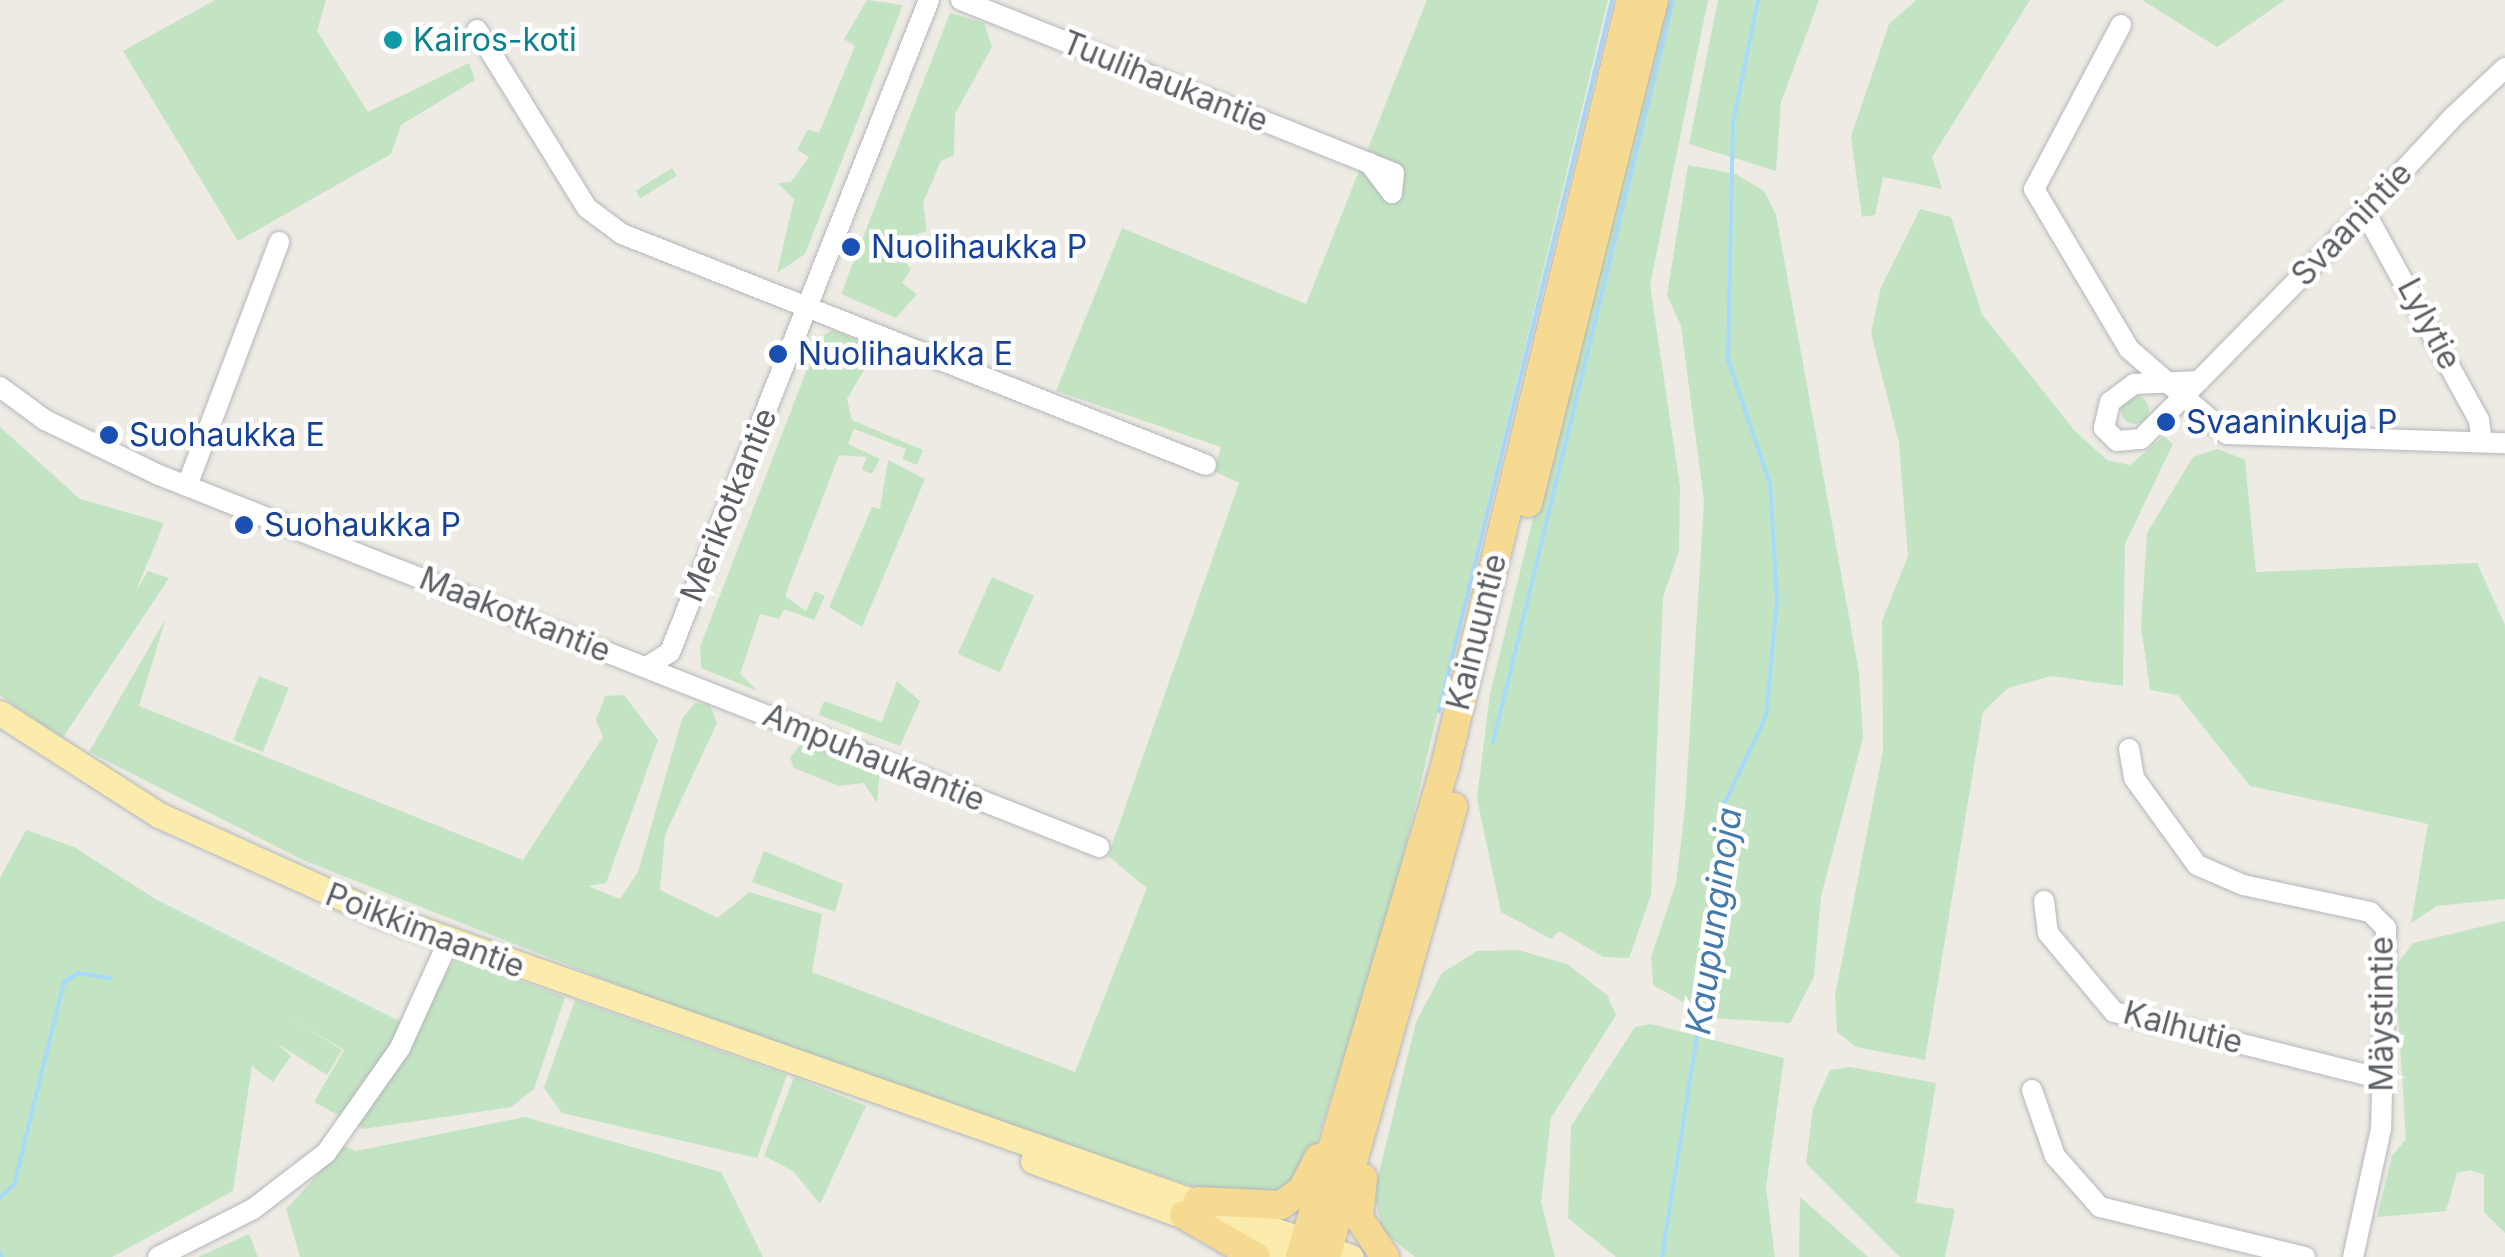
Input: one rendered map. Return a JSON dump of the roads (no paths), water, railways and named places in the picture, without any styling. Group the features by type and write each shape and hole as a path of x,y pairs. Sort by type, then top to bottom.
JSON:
{"highway":[{"name":"Kainuuntie","path":"1318,1253 1364,1051 1445,767 1631,0"},
{"name":"Kainuuntie","path":"1318,1253 1376,1096 1654,0"},
{"path":"1191,1208 1266,1209 1292,1199 1364,1051"},
{"path":"1376,1096 1358,1205 1368,1242 1385,1257"},
{"path":"1191,1208 1256,1257"}],"main road":[{"name":"Poikkimaantie","path":"0,713 160,814 448,942 1318,1253"}],"street":[{"name":"Merikotkantie","path":"650,665 670,652 929,0"},
{"name":"Tuulihaukantie","path":"961,0 1370,163"},
{"path":"2121,26 2034,189 2109,322 2165,384 2247,439 2505,442"},
{"path":"478,30 587,208 622,234 1206,465"},
{"name":"Svaanintie","path":"2199,381 2134,384 2110,402 2103,419 2110,438 2140,439 2182,399 2505,68"},
{"name":"Lylytie","path":"2364,212 2480,420 2482,442"},
{"path":"187,486 279,242"},
{"name":"Maakotkantie","path":"0,387 99,450 650,665"},
{"name":"Ampuhaukantie","path":"650,665 1099,847"},
{"name":"Mäystintie","path":"2129,750 2134,778 2197,865 2381,918 2389,939 2375,1182 2353,1257"},
{"name":"Kalhutie","path":"2044,901 2048,933 2114,1012 2382,1080"},
{"path":"158,1257 253,1209 326,1153 400,1048 448,942"},
{"path":"2032,1090 2055,1156 2100,1206 2305,1257"}],"waterway":[{"path":"1439,711 1612,0"},
{"path":"1493,743 1673,0"},
{"name":"Kaupunginoja","path":"1662,1257 1714,928 1722,809 1766,716 1777,601 1770,484 1728,360 1733,123 1758,0"},
{"path":"0,1197 14,1185 64,982 78,973 111,978"}],"place":[{"name":"Kairos-koti","path":"393,40"},
{"name":"Nuolihaukka P","path":"851,247"},
{"name":"Nuolihaukka E","path":"778,354"},
{"name":"Svaaninkuja P","path":"2166,422"},
{"name":"Suohaukka E","path":"109,435"},
{"name":"Suohaukka P","path":"244,525"}]}
